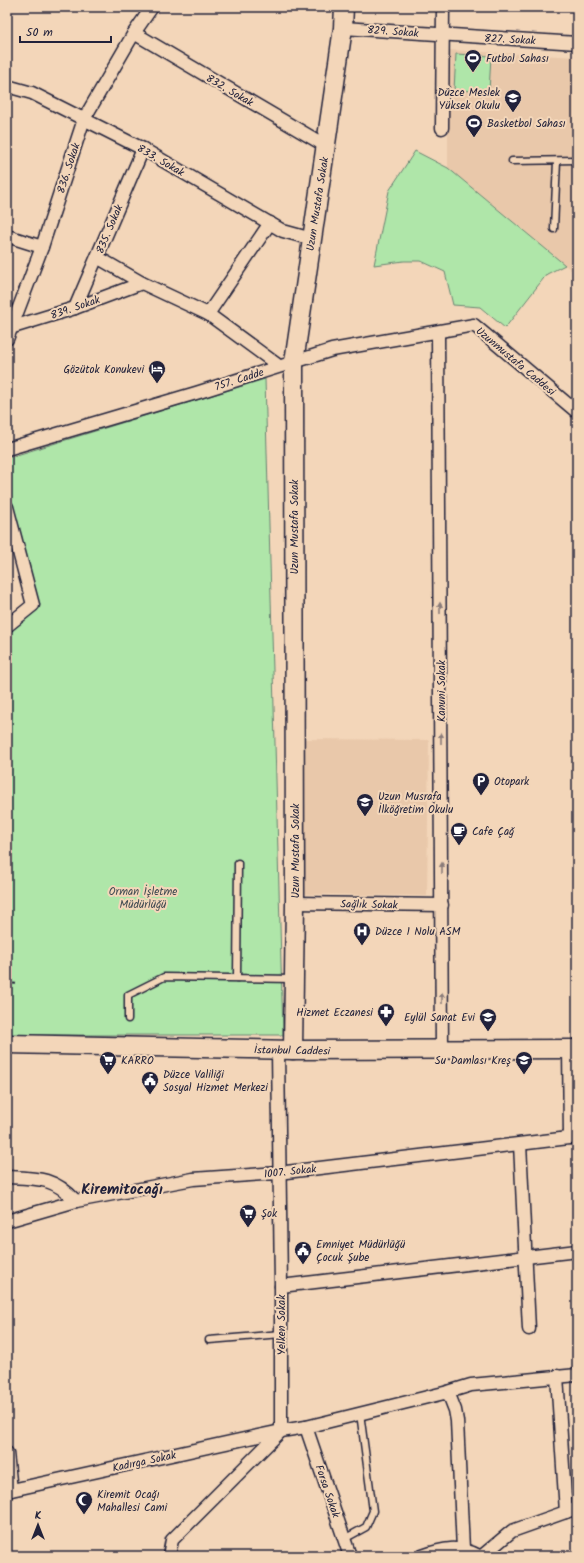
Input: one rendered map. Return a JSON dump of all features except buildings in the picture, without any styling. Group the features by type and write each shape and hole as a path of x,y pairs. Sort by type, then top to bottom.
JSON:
{"street":[{"name":"836. Sokak","path":"7,339 10,326 42,247 84,119 134,33 152,7"},
{"name":"Uzun Mustafa Sokak","path":"285,1050 294,979 295,903 286,364 312,239 343,28 344,7"},
{"path":"442,128 443,7"},
{"name":"829. Sokak","path":"343,28 442,35"},
{"name":"832. Sokak","path":"134,33 326,146"},
{"name":"827. Sokak","path":"442,35 577,43"},
{"name":"833. Sokak","path":"7,86 32,93 143,149 283,231 312,239"},
{"name":"835. Sokak","path":"75,308 143,149"},
{"path":"208,314 270,223"},
{"path":"7,236 42,247"},
{"path":"97,257 142,283 208,314 286,364"},
{"name":"839. Sokak","path":"10,326 75,308 142,283"},
{"name":"757. Cadde","path":"7,449 196,393 332,350 474,325"},
{"name":"Uzunmustafa Caddesi","path":"474,325 577,412"},
{"name":"Kanuni Sokak","path":"438,332 442,1051"},
{"path":"7,507 33,605 7,626"},
{"name":"Sağlık Sokak","path":"295,903 442,904"},
{"name":"İstanbul Caddesi","path":"7,1044 285,1050 442,1051 573,1049"},
{"path":"573,1049 574,1138"},
{"name":"Yelken Sokak","path":"281,1431 281,1286 278,1173 285,1050"},
{"name":"1007. Sokak","path":"7,1221 76,1201 132,1189 193,1179 278,1173 574,1138"},
{"path":"520,1144 529,1329"},
{"path":"7,1177 46,1180 67,1191 76,1201"},
{"path":"281,1286 577,1251"},
{"name":"Kadırga Sokak","path":"9,1490 281,1431 306,1427 471,1385 577,1375"},
{"path":"482,1556 512,1531 572,1510 557,1376"},
{"path":"448,1392 455,1410 463,1549"},
{"name":"Forsa Sokak","path":"306,1427 350,1556"},
{"path":"169,1556 172,1540 281,1431"},
{"path":"7,1452 9,1490"},
{"path":"422,1556 444,1548 463,1549 479,1556"}],"lane":[{"path":"512,161 577,160"},
{"path":"554,229 557,161"},
{"path":"237,978 238,863"},
{"path":"128,1019 128,995 164,977 294,979"},
{"path":"209,1340 281,1334"},
{"path":"344,1539 366,1527 373,1511 360,1413"}],"path":[{"path":"7,983 18,984"}],"shaded area":[{"name":"Düzce Meslek Yüksek Okulu","path":"448,50 577,57 577,275 448,168"},
{"name":"Uzun Musrafa İlköğretim Okulu","path":"303,739 429,740 427,896 301,894"}],"green space":[{"name":"Futbol Sahası","path":"456,54 491,56 489,92 454,90"},
{"path":"415,151 448,168 565,265 547,274 505,328 480,307 453,305 445,272 421,261 404,261 374,265 389,191"},
{"name":"Orman İşletme Müdürlüğü","path":"265,379 283,1035 7,1035 7,626 35,609 7,493 7,458"}],"place":[{"name":"Futbol Sahası","path":"473,73"},
{"name":"Düzce Meslek Yüksek Okulu","path":"513,113"},
{"name":"Basketbol Sahası","path":"474,138"},
{"name":"Gözütok Konukevi","path":"157,384"},
{"name":"Otopark","path":"481,796"},
{"name":"Uzun Musrafa İlköğretim Okulu","path":"365,817"},
{"name":"Cafe Çağ","path":"459,846"},
{"name":"Düzce 1 Nolu ASM","path":"362,946"},
{"name":"Hizmet Eczanesi","path":"386,1027"},
{"name":"Eylül Sanat Evi","path":"488,1032"},
{"name":"KARRO","path":"108,1075"},
{"name":"Su Damlası Kreş","path":"524,1075"},
{"name":"Düzce Valiliği Sosyal Hizmet Merkezi","path":"150,1095"},
{"name":"Şok","path":"248,1228"},
{"name":"Emniyet Müdürlüğü Çocuk Şube","path":"303,1265"},
{"name":"Kiremit Ocağı Mahallesi Cami","path":"84,1515"}],"district":[{"name":"Kiremitocağı","path":"122,1189"}]}
